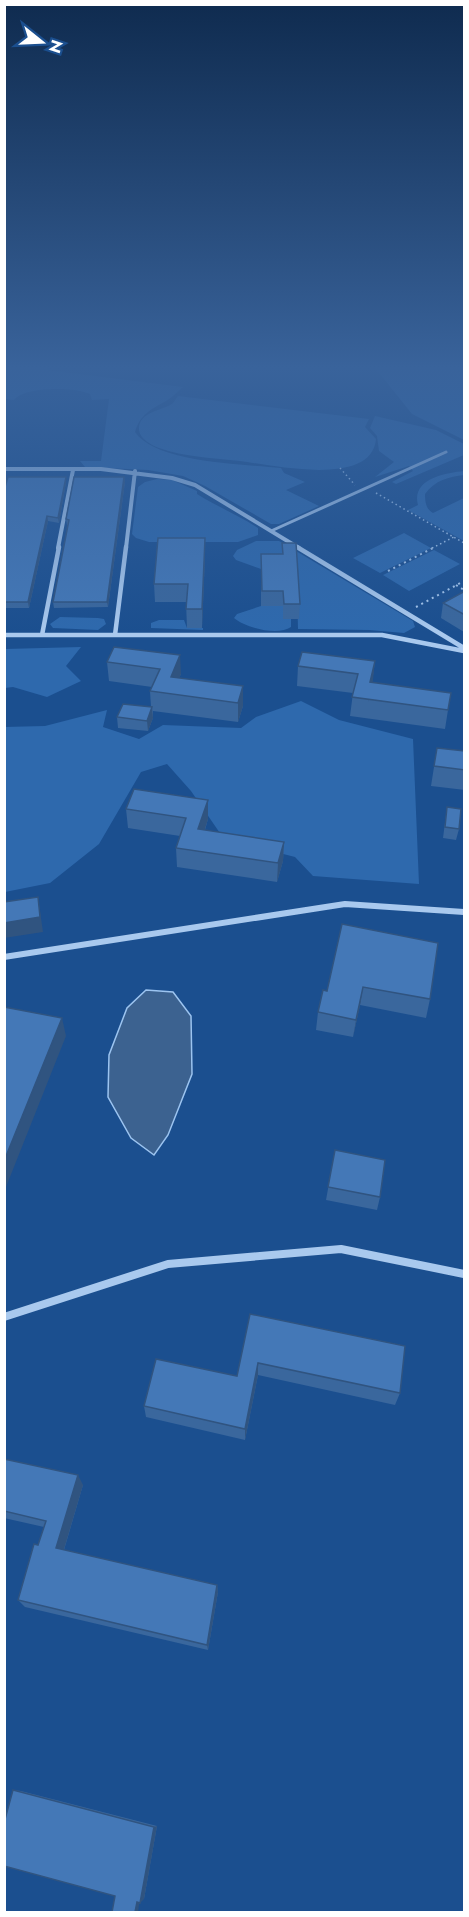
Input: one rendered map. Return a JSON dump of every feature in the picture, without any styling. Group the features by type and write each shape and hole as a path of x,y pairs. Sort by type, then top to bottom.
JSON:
{"street":[{"path":"42,635 73,470"},
{"path":"5,471 135,471 169,475 195,485 465,650"},
{"path":"115,635 135,471"},
{"path":"4,635 382,635 465,650"},
{"path":"4,957 345,904 465,912"},
{"path":"4,1317 168,1264 341,1249 465,1274"}],"lane":[{"path":"271,531 443,453"}],"path":[{"path":"340,468 360,491"},
{"path":"366,488 465,543"},
{"path":"388,571 454,537"},
{"path":"405,612 465,581"},
{"path":"456,585 465,590"}],"shaded area":[{"path":"102,453 173,453 224,463 281,468 284,473 305,482 286,490 319,506 279,524 271,524 183,476 148,470 85,467 80,461 101,461"},
{"path":"181,453 370,453 357,464 339,469 318,470"},
{"path":"382,453 464,453 396,484 392,482 413,471 409,466 375,477 394,462"},
{"path":"464,471 464,475 438,482 425,494 425,500 433,513 464,498 464,541 408,510 418,505 417,496 424,483 448,473"},
{"path":"157,479 172,480 197,491 197,494 258,528 258,535 238,542 149,542 136,538 132,534 138,487 145,482"},
{"path":"404,533 431,548 380,573 353,558"},
{"path":"256,541 279,541 287,545 287,558 261,569 236,560 233,556 237,550"},
{"path":"434,550 460,564 409,591 383,575"},
{"path":"296,551 413,621 415,627 404,633 298,629"},
{"path":"261,606 283,606 283,619 291,619 291,627 278,631 262,630 234,618 237,614"},
{"path":"60,617 98,618 104,619 106,624 98,630 53,628 50,624"},
{"path":"159,620 184,620 187,628 203,628 203,630 151,628 151,623"},
{"path":"81,647 66,666 81,681 47,697 13,687 5,688 5,649"},
{"path":"301,701 339,720 413,739 419,884 313,876 295,857 224,839 191,791 167,764 141,772 99,844 50,883 5,892 4,727 45,726 107,710 103,727 139,739 163,725 241,728 256,717"},
{"path":"146,990 173,992 191,1016 192,1074 168,1135 154,1155 131,1138 108,1097 109,1055 127,1008"}],"building":[{"path":"8,477 66,477 58,518 47,516 28,602 4,602 4,490"},
{"path":"74,477 124,477 107,602 53,602 69,520 66,519"},
{"path":"158,538 205,538 202,609 186,609 188,584 154,584"},
{"path":"282,543 296,543 300,604 284,604 283,591 262,591 261,554 283,554"},
{"path":"465,591 465,615 443,603"},
{"path":"114,647 180,655 171,677 243,686 238,703 150,691 160,669 107,662"},
{"path":"302,652 375,661 370,682 451,693 448,710 352,697 358,674 298,666"},
{"path":"123,704 152,707 147,721 117,717"},
{"path":"437,748 465,751 465,770 434,766"},
{"path":"134,789 208,800 198,829 284,842 278,863 176,848 186,818 126,809"},
{"path":"447,807 461,809 459,829 445,827"},
{"path":"38,897 40,917 4,923 4,902"},
{"path":"342,924 438,943 430,999 363,987 356,1020 318,1012 323,990 327,991"},
{"path":"4,1007 62,1018 4,1161"},
{"path":"335,1150 385,1160 380,1197 328,1187"},
{"path":"250,1314 405,1346 400,1393 258,1363 245,1429 144,1406 156,1359 237,1376"},
{"path":"4,1459 78,1475 56,1548 217,1585 207,1645 18,1600 34,1544 38,1545 46,1521 4,1511"},
{"path":"13,1790 154,1827 140,1903 137,1902 135,1912 112,1912 115,1896 4,1866 4,1823"}]}
